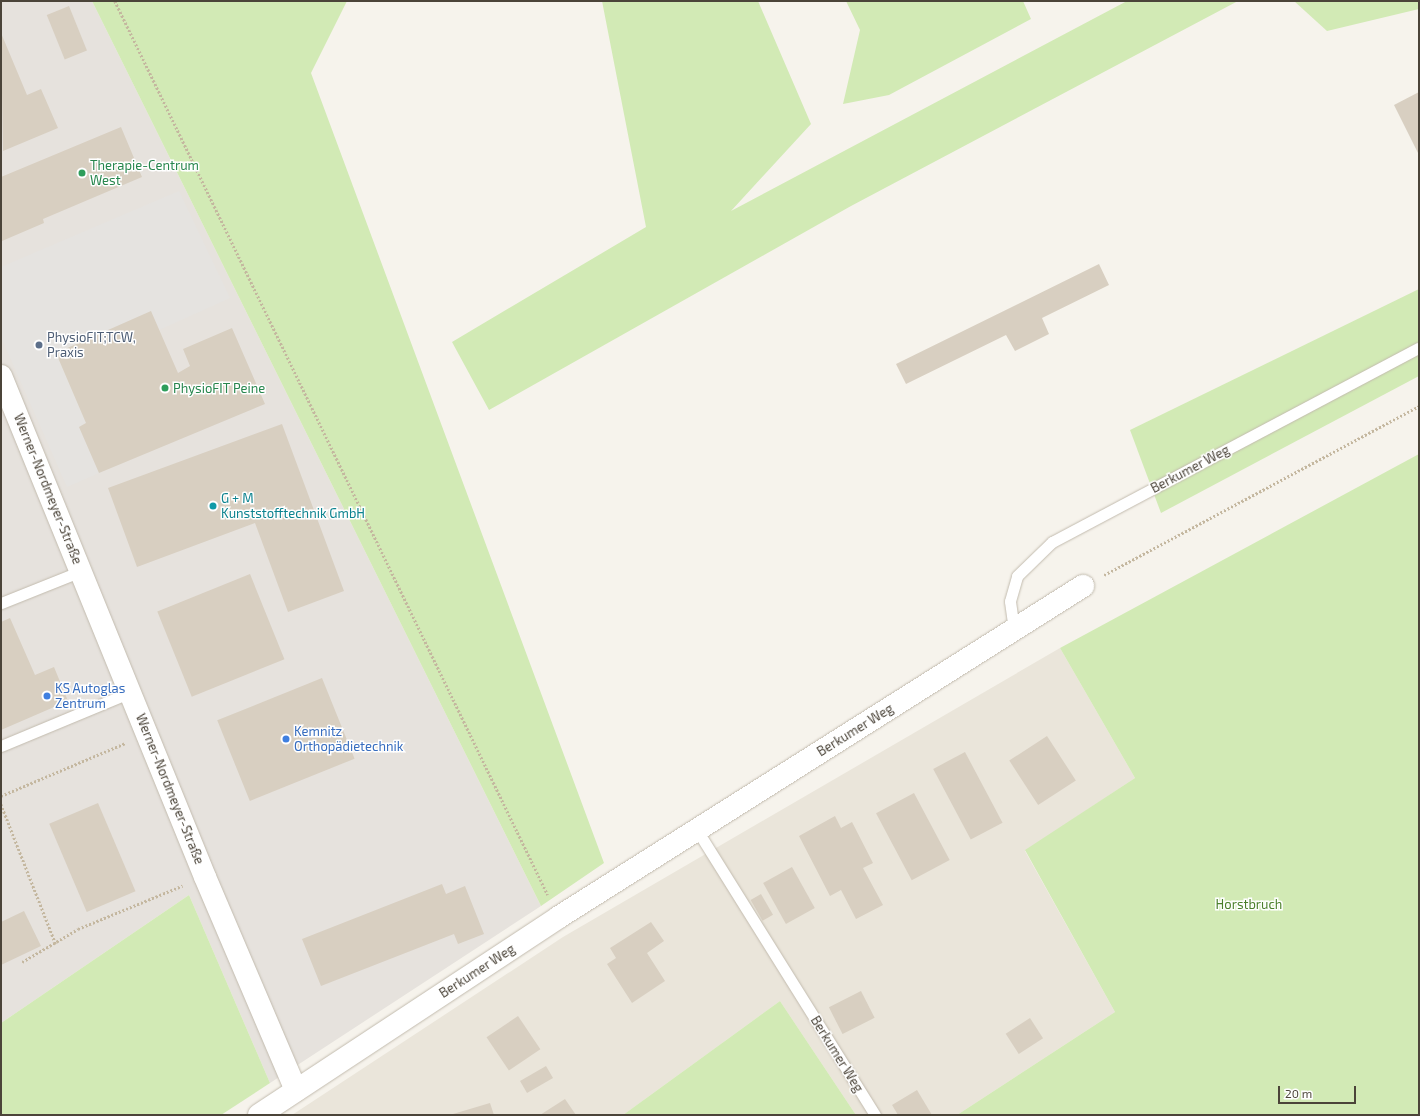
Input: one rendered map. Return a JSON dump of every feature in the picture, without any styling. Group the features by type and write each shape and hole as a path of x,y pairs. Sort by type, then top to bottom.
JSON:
{"street":[{"name":"Werner-Nordmeyer-Straße","path":"1,376 148,733 205,877 296,1090"},
{"name":"Berkumer Weg","path":"259,1115 559,917 1082,586"}],"lane":[{"name":"Berkumer Weg","path":"1014,630 1010,601 1017,576 1052,542 1419,348"},
{"path":"1,603 81,571"},
{"path":"1,746 131,692"},
{"name":"Berkumer Weg","path":"697,830 875,1115"}],"path":[{"path":"115,1 559,917"},
{"path":"1082,586 1419,406"},
{"path":"1,796 148,733"},
{"path":"1,804 56,944"},
{"path":"22,962 96,920 205,877"}],"shaded area":[{"path":"1,1 92,1 541,906 270,1083 189,895 1,1023"},
{"name":"PhysioFIT;TCW, Praxis","path":"179,191 230,298 159,330 151,312 56,353 86,423 79,427 99,473 67,487 1,337 1,267"},
{"path":"1060,648 1135,778 1025,851 1115,1012 957,1115 856,1115 780,1001 623,1115 292,1115 563,937"}],"green space":[{"path":"92,1 347,1 311,73 604,863 541,906"},
{"path":"602,1 758,1 811,124 731,211 1127,1 1238,1 851,206 489,410 452,342 646,227"},
{"path":"846,1 1023,1 1031,19 889,95 843,104 860,30"},
{"path":"1294,1 1419,1 1419,9 1327,31"},
{"path":"1419,289 1419,376 1161,513 1130,430"},
{"name":"Horstbruch","path":"1419,454 1419,1115 957,1115 1115,1012 1025,850 1135,778 1060,648"},
{"path":"189,895 270,1083 221,1115 1,1115 1,1023"},
{"path":"780,1001 856,1115 623,1115"}],"building":[{"path":"69,6 87,51 65,59 47,15"},
{"path":"1,33 27,95 41,89 58,128 3,151"},
{"path":"1419,92 1419,155 1394,105"},
{"name":"Therapie-Centrum West","path":"121,127 142,177 43,219 44,223 2,241 1,177"},
{"path":"1099,264 1109,285 1042,318 1049,334 1015,351 1006,335 906,384 896,364"},
{"name":"PhysioFIT Peine","path":"151,311 178,373 190,366 183,349 232,328 265,404 99,473 79,427 86,423 56,353"},
{"name":"G + M Kunststofftechnik GmbH","path":"282,424 344,591 288,612 255,523 137,567 108,488"},
{"path":"250,574 284,659 192,697 157,611"},
{"path":"10,618 35,675 54,667 68,701 1,730 1,622"},
{"name":"Kemnitz Orthopädietechnik","path":"322,678 355,759 250,801 217,720"},
{"path":"1047,736 1076,780 1038,805 1009,761"},
{"path":"965,752 1003,823 971,840 933,769"},
{"path":"914,793 950,860 912,880 876,813"},
{"path":"98,803 136,891 87,912 49,824"},
{"path":"835,816 841,828 852,822 873,863 863,868 883,905 856,919 841,890 830,896 799,836"},
{"path":"792,867 815,908 786,924 763,883"},
{"path":"442,884 446,894 465,886 484,934 458,944 454,934 321,986 302,939"},
{"path":"761,894 773,915 763,921 751,900"},
{"path":"24,911 41,946 1,965 1,922"},
{"path":"651,922 664,941 647,953 665,981 632,1003 607,964 616,958 610,948"},
{"path":"861,991 875,1018 843,1034 829,1007"},
{"path":"518,1016 540,1049 509,1070 486,1037"},
{"path":"1030,1018 1043,1038 1019,1054 1006,1034"},
{"path":"546,1066 553,1078 527,1093 520,1081"},
{"path":"917,1090 932,1115 898,1115 892,1105"},
{"path":"565,1099 576,1115 540,1115"},
{"path":"490,1103 494,1115 453,1115 453,1114"}],"place":[{"name":"Therapie-Centrum West","path":"82,173"},
{"name":"PhysioFIT;TCW, Praxis","path":"39,345"},
{"name":"PhysioFIT Peine","path":"165,388"},
{"name":"G + M Kunststofftechnik GmbH","path":"213,506"},
{"name":"KS Autoglas Zentrum","path":"47,696"},
{"name":"Kemnitz Orthopädietechnik","path":"286,739"}]}
